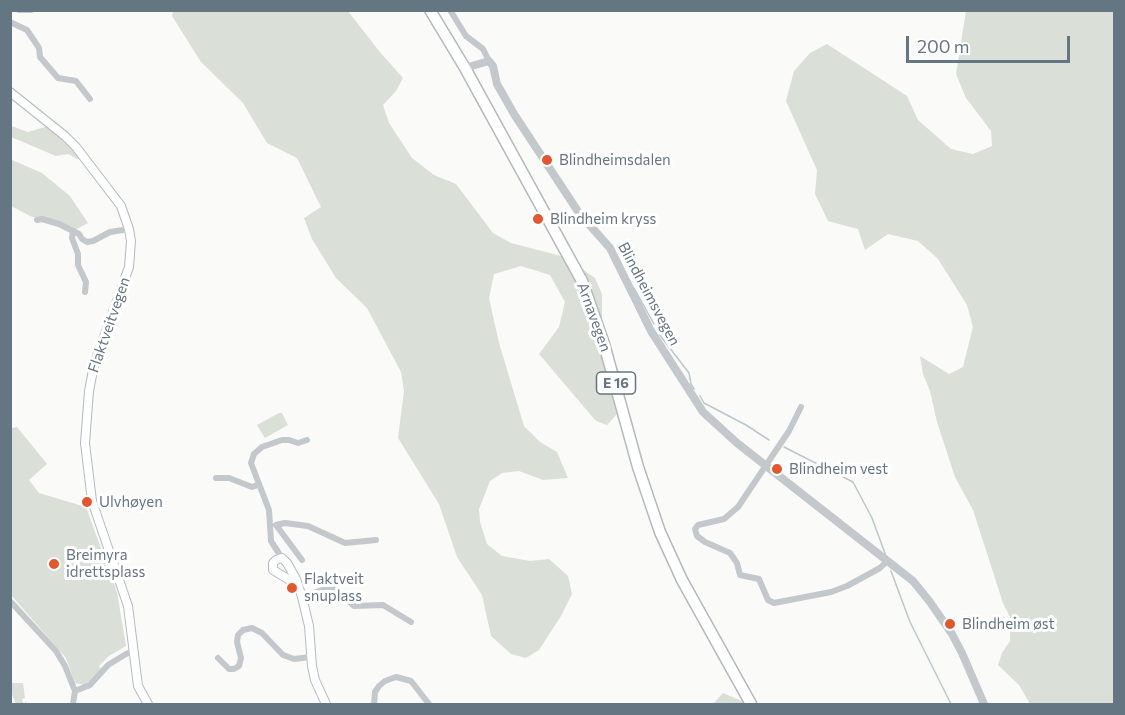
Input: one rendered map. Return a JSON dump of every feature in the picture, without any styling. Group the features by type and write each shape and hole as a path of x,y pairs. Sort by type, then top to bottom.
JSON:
{"highway":[{"name":"Arnavegen","path":"430,10 465,68 582,281 604,344 638,467 660,532 682,580 752,705"}],"main road":[{"name":"Flaktveitvegen","path":"10,92 76,147 121,206 129,229 131,241 129,267 94,365 89,391 85,443 92,501 128,606 132,622 138,686 148,705"},
{"path":"298,585 273,570 273,563 282,558 291,570 298,585 303,597 315,680 326,705"}],"street":[{"path":"19,10 31,10"},
{"name":"Blindheimsvegen","path":"450,10 466,36 483,49 494,70 497,84 514,114 579,213 610,248 651,332 703,412 737,443 913,581 942,618 962,653 984,705"},
{"path":"10,22 27,30 39,48 40,57 58,78 76,81 90,99"},
{"path":"465,68 489,61"},
{"path":"37,220 42,219 73,231 87,242 110,232 129,229"},
{"path":"73,231 72,238 78,254 78,265 86,282 85,292"},
{"path":"801,407 789,431 734,512 724,519 701,524 695,529 701,539 730,553 737,563 740,575 759,579 768,600 778,602 831,592 880,568 887,561"},
{"path":"282,558 271,541 273,525 251,463 255,454 262,447 274,442 289,440 298,443 307,440"},
{"path":"216,478 229,478 252,487 258,485"},
{"path":"273,525 285,523 308,526 345,543 376,540"},
{"path":"273,525 302,560"},
{"path":"303,597 322,590 334,589 354,606 383,605 411,622"},
{"path":"10,601 56,651 75,691 73,705"},
{"path":"218,658 229,669 239,666 241,658 237,642 238,635 243,630 252,628 262,633 283,655 294,659 311,657"},
{"path":"75,691 90,685 108,665 133,651"},
{"path":"374,705 375,692 379,686 396,677 411,681 429,705"}],"shaded area":[{"path":"173,10 348,11 403,78 396,91 383,105 389,123 412,158 434,175 456,184 493,233 511,243 565,257 595,278 602,294 602,325 616,397 617,414 607,425 596,421 539,354 559,327 565,302 550,275 521,266 494,274 489,298 499,343 524,426 540,442 557,452 568,478 543,480 519,471 502,473 490,481 479,509 480,522 487,544 502,556 530,561 549,559 568,576 572,594 561,616 539,650 526,658 511,654 491,636 482,595 457,557 439,504 398,438 404,391 401,372 367,308 336,278 312,239 304,218 321,207 297,158 267,143 243,103 201,62 172,16"},
{"path":"966,11 1114,11 1114,704 1030,704 1019,685 998,665 1010,641 1010,617 1003,603 973,510 955,477 923,374 920,356 949,374 963,367 973,327 967,305 938,259 918,241 888,234 865,250 858,229 828,221 815,194 817,170 786,101 794,71 810,53 827,44 907,96 918,120 951,149 973,154 992,146 991,131 966,98 956,74"},
{"path":"11,126 28,132 48,126 80,158 77,159 68,154 56,156 11,137"},
{"path":"10,159 42,173 70,196 88,223 75,230 30,216 11,206"},
{"path":"282,413 288,425 265,438 257,425"},
{"path":"11,426 12,428 17,427 47,464 29,480 39,493 86,507 117,592 126,646 109,656 99,666 101,669 93,679 84,685 75,683 66,658 11,595"},
{"path":"10,683 23,683 25,698 22,699 23,703 26,701 27,704 16,704"},
{"path":"723,693 744,702 745,704 713,704"}],"waterway":[{"path":"634,288 654,324"},
{"path":"659,334 689,373 694,389"},
{"path":"700,396 704,403 769,440"},
{"path":"784,447 853,482 872,518 886,556"},
{"path":"891,571 910,622 951,704"}],"place":[{"name":"Blindheimsdalen","path":"547,160"},
{"name":"Blindheim kryss","path":"538,219"},
{"name":"Blindheim vest","path":"777,469"},
{"name":"Ulvhøyen","path":"87,502"},
{"name":"Breimyra idrettsplass","path":"54,564"},
{"name":"Flaktveit snuplass","path":"292,588"},
{"name":"Blindheim øst","path":"950,624"}]}
